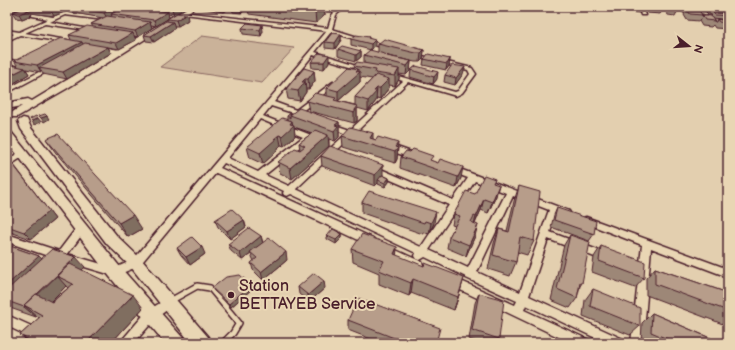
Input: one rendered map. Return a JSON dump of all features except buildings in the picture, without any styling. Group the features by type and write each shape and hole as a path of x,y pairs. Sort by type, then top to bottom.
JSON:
{"main road":[{"path":"7,129 14,116 119,52 137,38 193,7"},
{"path":"7,106 47,97"},
{"path":"14,116 112,240 136,263 202,343"},
{"path":"7,134 115,272 176,343"}],"street":[{"path":"7,39 78,7"},
{"path":"7,238 115,272 136,263 330,30 333,18 337,11 343,7"},
{"path":"640,7 643,14"},
{"path":"7,9 53,18"},
{"path":"23,13 30,10"},
{"path":"63,13 110,20 117,19"},
{"path":"177,15 330,30 380,48 395,49"},
{"path":"79,36 110,20"},
{"path":"44,22 99,31"},
{"path":"7,31 66,42"},
{"path":"60,45 73,41"},
{"path":"91,46 119,52"},
{"path":"311,53 360,64 371,70"},
{"path":"386,74 456,94 460,92 473,72 470,69 407,53"},
{"path":"7,61 22,64"},
{"path":"12,69 29,61"},
{"path":"7,91 58,64"},
{"path":"351,71 360,64"},
{"path":"24,72 37,75"},
{"path":"297,112 317,100 338,80"},
{"path":"281,199 334,150 365,116 407,80"},
{"path":"269,103 310,118"},
{"path":"258,116 311,139 258,176"},
{"path":"324,123 365,138"},
{"path":"379,144 422,159"},
{"path":"7,164 23,154"},
{"path":"223,158 289,191 619,343"},
{"path":"368,167 455,204"},
{"path":"444,167 728,273"},
{"path":"215,168 429,270"},
{"path":"416,263 473,177"},
{"path":"470,274 511,192"},
{"path":"518,312 554,208"},
{"path":"52,267 63,256 81,229"},
{"path":"545,234 616,262"},
{"path":"637,343 641,272 648,243"},
{"path":"443,276 582,343"},
{"path":"127,343 151,315 168,303"},
{"path":"7,320 34,333 35,337 30,343"}],"lane":[{"path":"322,7 337,11"},
{"path":"168,303 198,286 210,288 239,323 233,333 223,343"}],"shaded area":[{"path":"231,7 329,7 321,12 325,15 306,24 219,12"},
{"path":"202,36 294,48 262,83 160,67"}],"place":[{"name":"Station BETTAYEB Service","path":"231,295"}]}
